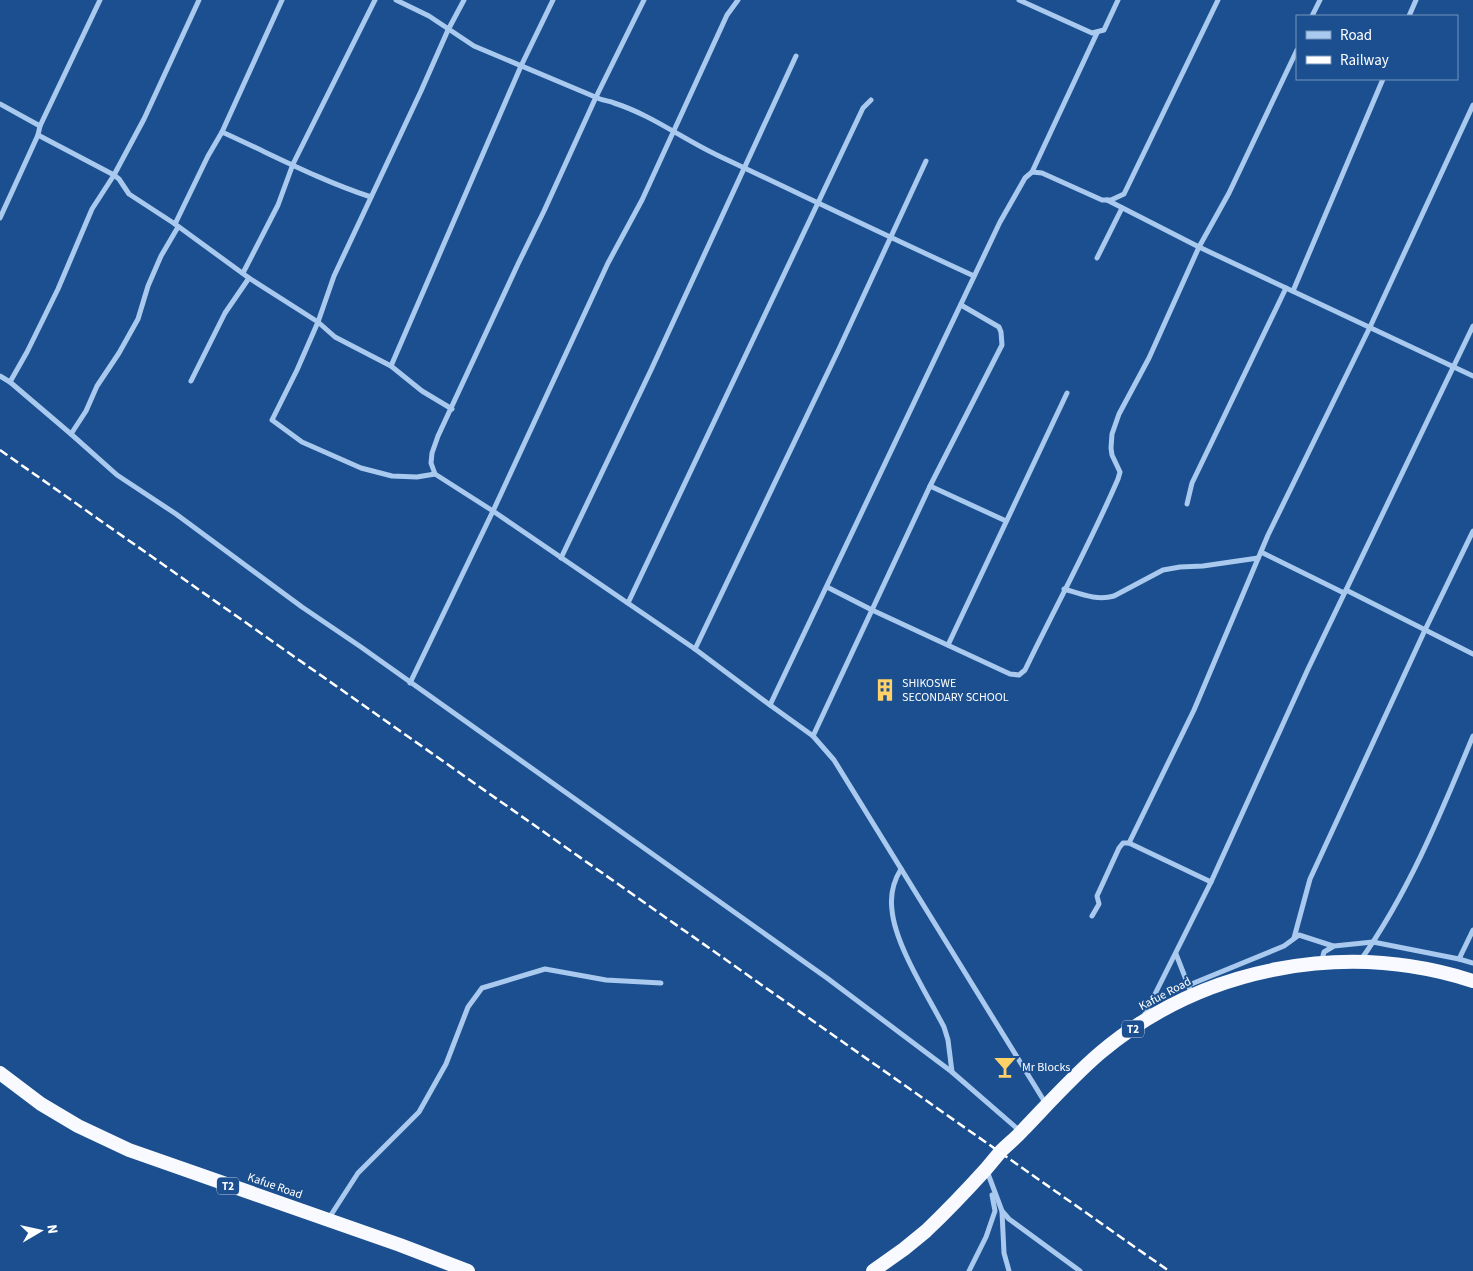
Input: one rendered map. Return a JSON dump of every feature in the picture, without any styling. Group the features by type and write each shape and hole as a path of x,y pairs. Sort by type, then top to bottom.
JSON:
{"highway":[{"name":"Kafue Road","path":"873,1271 899,1254 988,1175 1000,1152 1101,1052 1191,990 1285,967 1360,961 1430,970 1473,981"},
{"name":"Kafue Road","path":"0,1073 41,1104 104,1140 165,1164 468,1271"}],"street":[{"path":"0,218 38,135 40,126 100,0"},
{"path":"10,382 58,289 92,209 114,175 144,119 199,0"},
{"path":"71,434 86,411 97,386 119,353 135,324 160,256 208,156 222,132 282,0"},
{"path":"243,273 278,205 293,164 375,0"},
{"path":"396,0 429,16 474,46 638,113 744,168 974,276"},
{"path":"435,474 392,476 361,468 302,442 272,420 318,322 334,276 448,30 464,0"},
{"path":"391,366 520,66 553,0"},
{"path":"644,0 596,97 432,453 431,463 435,474 493,511 695,649 813,736 834,760 1046,1105"},
{"path":"410,683 493,511 596,288 634,217 727,15 738,0"},
{"path":"1019,0 1088,32 1097,33 1104,30 1118,0"},
{"path":"1106,200 1117,198 1124,194 1218,0"},
{"path":"1312,15 1320,0"},
{"path":"1410,15 1416,0"},
{"path":"770,705 1000,222 1025,178 1032,172 1097,33"},
{"path":"827,587 1010,674 1019,675 1025,670 1064,589 1097,528 1118,479 1120,472 1112,455 1111,448 1112,434 1118,414 1161,334 1200,247 1229,193 1296,52"},
{"path":"561,558 651,370 796,56"},
{"path":"1293,291 1383,80"},
{"path":"628,603 817,202 863,108 871,100"},
{"path":"0,104 40,126"},
{"path":"1128,844 1194,710 1258,558 1370,327 1473,105"},
{"path":"222,132 293,164 314,176 371,197"},
{"path":"38,135 114,175 119,179 128,194 249,278 318,322 342,341 391,366 422,392 452,409"},
{"path":"695,649 926,161"},
{"path":"1032,172 1042,173 1106,200 1200,247 1473,376"},
{"path":"1097,258 1122,208"},
{"path":"192,381 225,313 249,278"},
{"path":"1187,504 1192,483 1286,288"},
{"path":"813,736 930,486 1002,345 999,328 961,305"},
{"path":"1140,1025 1211,882 1345,592 1473,326"},
{"path":"0,376 10,382 117,475 176,514 302,607 827,978 952,1072 1021,1132"},
{"path":"948,645 1067,393"},
{"path":"930,486 1006,521"},
{"path":"1294,938 1310,879 1473,531"},
{"path":"1261,552 1473,654"},
{"path":"1064,589 1106,599 1163,570 1258,558"},
{"path":"1360,961 1415,870 1472,743 1473,736"},
{"path":"1092,916 1099,904 1097,896 1123,843 1211,882"},
{"path":"901,869 894,880 892,910 894,922 910,961 944,1028 948,1040 952,1072"},
{"path":"1459,959 1473,930"},
{"path":"1176,954 1191,990 1284,946 1299,935 1334,946 1373,942 1473,963"},
{"path":"1321,963 1324,952 1334,946"},
{"path":"328,1220 358,1173 419,1112 446,1064 468,1006 482,988 545,969 606,980 661,983"},
{"path":"988,1175 1002,1211 1004,1253 1009,1271"},
{"path":"969,1271 986,1237 995,1211 988,1175"},
{"path":"1002,1211 1009,1219 1080,1271"}],"railway":[{"path":"0,450 1169,1271"}],"place":[{"name":"SHIKOSWE SECONDARY SCHOOL","path":"885,690"},
{"name":"Mr Blocks","path":"1005,1067"}]}
